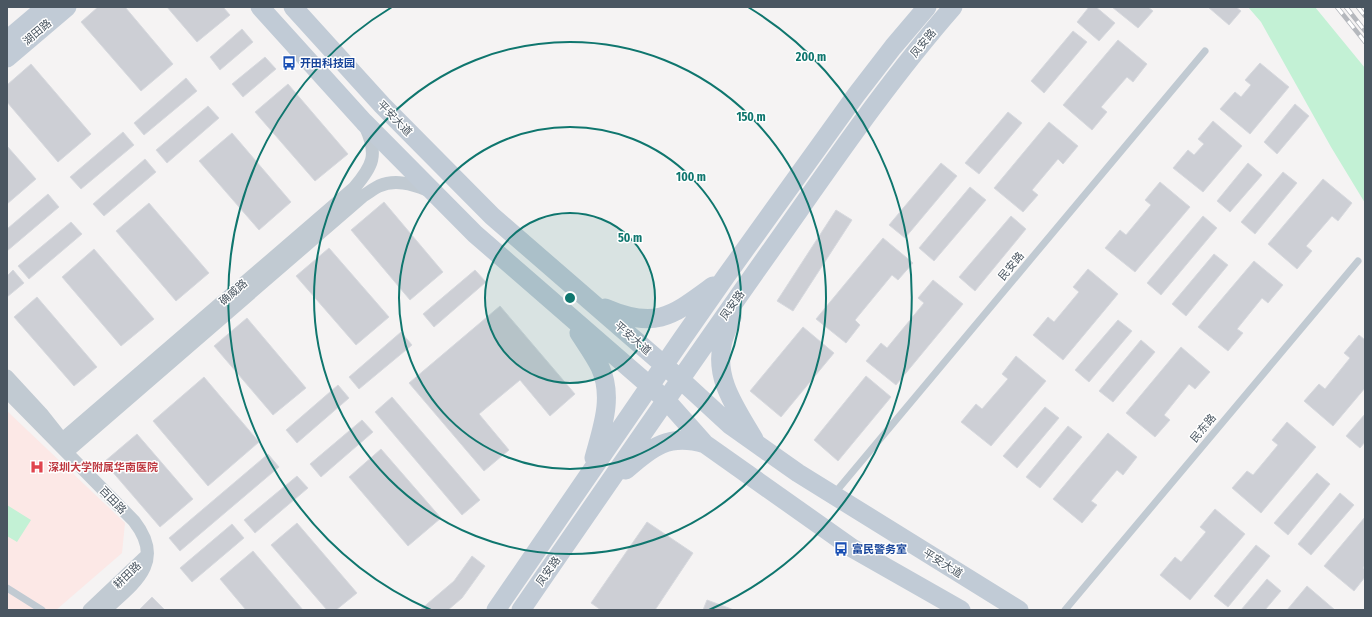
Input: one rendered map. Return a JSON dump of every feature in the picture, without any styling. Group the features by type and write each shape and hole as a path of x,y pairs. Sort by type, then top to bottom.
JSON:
{"street":[{"name":"湖田路","path":"7,40 46,7"},
{"name":"湖田路","path":"7,58 67,7"},
{"path":"260,7 310,65 431,191 475,234 666,400 705,444 852,548 960,610"},
{"name":"平安大道","path":"293,7 382,105 492,216 664,364 730,425 798,473 1019,610"},
{"name":"凤安路","path":"496,610 726,276 856,95 893,46 926,7"},
{"name":"凤安路","path":"521,610 680,379 872,107 910,58 953,7"},
{"name":"确威路","path":"62,445 354,188 366,174 373,158 372,142 364,122"},
{"name":"确威路","path":"62,445 363,196 379,186 395,183 412,184 431,191"},
{"path":"593,303 626,316 635,318 654,318 673,313 682,308 726,276"},
{"path":"743,289 723,341 721,368 727,392 756,444"},
{"path":"568,315 596,359 606,390 606,415 590,472"},
{"name":"百田路","path":"7,376 43,414 62,445"},
{"name":"百田路","path":"7,392 62,445 134,521 142,532 147,544 147,555"},
{"path":"605,488 642,455 659,445 673,441 687,440 705,444"},
{"name":"耕田路","path":"89,610 147,555"},
{"name":"耕田路","path":"105,610 140,577 145,566 147,555"}],"lane":[{"name":"民安路","path":"833,495 1205,51"},
{"name":"民东路","path":"1065,610 1358,260"},
{"path":"7,588 42,610"}],"shaded area":[{"name":"深圳大学附属华南医院","path":"7,411 125,523 122,553 56,610 7,610"}],"green space":[{"path":"1248,7 1315,7 1365,68 1365,203 1331,147 1261,22"},
{"path":"7,505 31,520 17,542 7,536"}],"building":[{"path":"98,7 125,7 173,64 141,91 81,22"},
{"path":"167,7 223,7 230,15 197,42"},
{"path":"1089,7 1096,7 1115,23 1099,41 1077,22"},
{"path":"1112,7 1148,7 1153,11 1138,28"},
{"path":"1208,7 1236,7 1241,11 1229,25"},
{"path":"242,29 253,42 220,70 210,57"},
{"path":"1073,31 1087,42 1044,93 1031,81"},
{"path":"1118,40 1147,64 1133,82 1127,77 1101,107 1107,112 1092,130 1063,105"},
{"path":"265,57 276,69 243,97 232,84"},
{"path":"1260,63 1289,87 1250,134 1220,109 1235,92 1241,97 1251,85 1245,80"},
{"path":"31,64 91,134 58,162 7,102 7,85"},
{"path":"186,78 197,91 144,135 134,123"},
{"path":"288,84 348,154 315,181 255,112"},
{"path":"1295,104 1309,116 1277,154 1264,142"},
{"path":"208,106 219,118 167,163 156,150"},
{"path":"1008,112 1022,123 979,174 965,163"},
{"path":"1213,121 1242,146 1203,192 1173,168 1188,150 1194,155 1204,144 1198,139"},
{"path":"1049,122 1078,146 1063,164 1058,159 1032,190 1038,195 1023,212 994,188"},
{"path":"123,132 134,145 81,189 70,177"},
{"path":"232,133 291,202 259,230 199,161"},
{"path":"7,146 36,179 7,204"},
{"path":"145,159 156,172 104,216 93,204"},
{"path":"941,163 957,176 905,238 889,225"},
{"path":"1248,163 1262,175 1230,212 1217,201"},
{"path":"1283,172 1297,183 1255,234 1241,222"},
{"path":"1323,179 1352,203 1338,221 1332,216 1306,246 1312,251 1297,269 1268,244"},
{"path":"1160,182 1190,207 1135,272 1105,248 1120,230 1126,235 1151,205 1145,200"},
{"path":"970,187 986,200 934,261 919,248"},
{"path":"48,194 59,207 7,251 7,229"},
{"path":"384,202 443,272 410,300 351,230"},
{"path":"149,203 209,273 176,301 116,231"},
{"path":"836,210 852,220 793,311 777,301"},
{"path":"1011,216 1026,229 975,291 959,277"},
{"path":"1203,216 1217,228 1161,295 1147,283"},
{"path":"71,222 82,234 29,279 18,266"},
{"path":"883,238 913,263 898,280 892,275 855,320 860,325 846,343 816,319"},
{"path":"329,248 389,317 356,345 296,276"},
{"path":"94,249 154,319 121,346 62,277"},
{"path":"1214,254 1228,265 1186,316 1172,304"},
{"path":"1254,261 1283,285 1268,303 1262,298 1237,329 1243,333 1228,351 1198,327"},
{"path":"1088,269 1118,294 1063,360 1033,335 1048,317 1054,322 1079,292 1073,287"},
{"path":"13,270 24,283 7,297 7,276"},
{"path":"475,270 486,282 434,327 423,314"},
{"path":"933,280 963,304 896,385 866,361 881,343 887,348 924,303 918,298"},
{"path":"37,297 97,367 74,386 14,317"},
{"path":"500,306 575,394 550,416 520,380 479,414 509,450 484,471 409,383"},
{"path":"247,318 306,388 273,415 214,346"},
{"path":"1118,320 1132,331 1089,382 1075,370"},
{"path":"803,327 834,353 781,417 750,391"},
{"path":"401,332 412,345 359,389 349,377"},
{"path":"1359,335 1365,340 1365,388 1333,426 1304,401 1319,384 1325,389 1350,358 1344,353"},
{"path":"1141,340 1155,352 1113,402 1099,391"},
{"path":"1181,347 1210,372 1195,389 1189,384 1164,415 1170,420 1155,437 1126,413"},
{"path":"1016,356 1046,381 991,446 961,422 976,404 982,409 1008,379 1002,374"},
{"path":"866,376 891,397 838,461 814,440"},
{"path":"204,377 259,442 208,486 153,421"},
{"path":"338,385 349,398 297,443 286,430"},
{"path":"392,397 480,500 462,515 375,412"},
{"path":"1045,407 1059,418 1017,468 1003,456"},
{"path":"1365,414 1365,442 1360,448 1346,436"},
{"path":"362,420 373,432 321,477 310,464"},
{"path":"1287,422 1316,447 1261,513 1232,488 1247,471 1253,475 1278,445 1272,440"},
{"path":"1068,426 1082,437 1040,488 1026,477"},
{"path":"1108,433 1137,457 1123,475 1117,470 1091,501 1097,505 1082,523 1053,499"},
{"path":"137,434 193,499 160,527 104,462"},
{"path":"381,449 441,518 408,546 349,477"},
{"path":"268,454 279,467 180,551 169,538"},
{"path":"1317,473 1330,484 1288,535 1274,523"},
{"path":"297,476 308,488 255,533 244,520"},
{"path":"1340,493 1354,505 1311,555 1298,544"},
{"path":"1215,509 1245,534 1190,600 1160,575 1175,557 1181,562 1206,532 1200,527"},
{"path":"1365,517 1365,565 1363,568 1365,570 1365,577 1354,591 1324,566"},
{"path":"647,522 693,553 655,610 601,610 591,603"},
{"path":"297,523 357,593 336,610 327,610 271,545"},
{"path":"232,524 244,538 192,582 180,568"},
{"path":"1256,545 1270,556 1228,607 1214,596"},
{"path":"253,551 303,610 246,610 220,579"},
{"path":"472,556 485,566 462,598 448,610 420,610 454,581"},
{"path":"1267,579 1281,591 1265,610 1241,610"},
{"path":"1307,586 1335,610 1287,610"},
{"path":"152,597 165,610 139,610"},
{"path":"707,600 734,610 703,610"}],"railway":[{"path":"1337,7 1365,42"},
{"path":"1346,7 1365,31"},
{"path":"1358,7 1365,16"}],"place":[{"name":"开田科技园","path":"289,63"},
{"name":"深圳大学附属华南医院","path":"37,467"},
{"name":"富民警务室","path":"841,549"}]}
